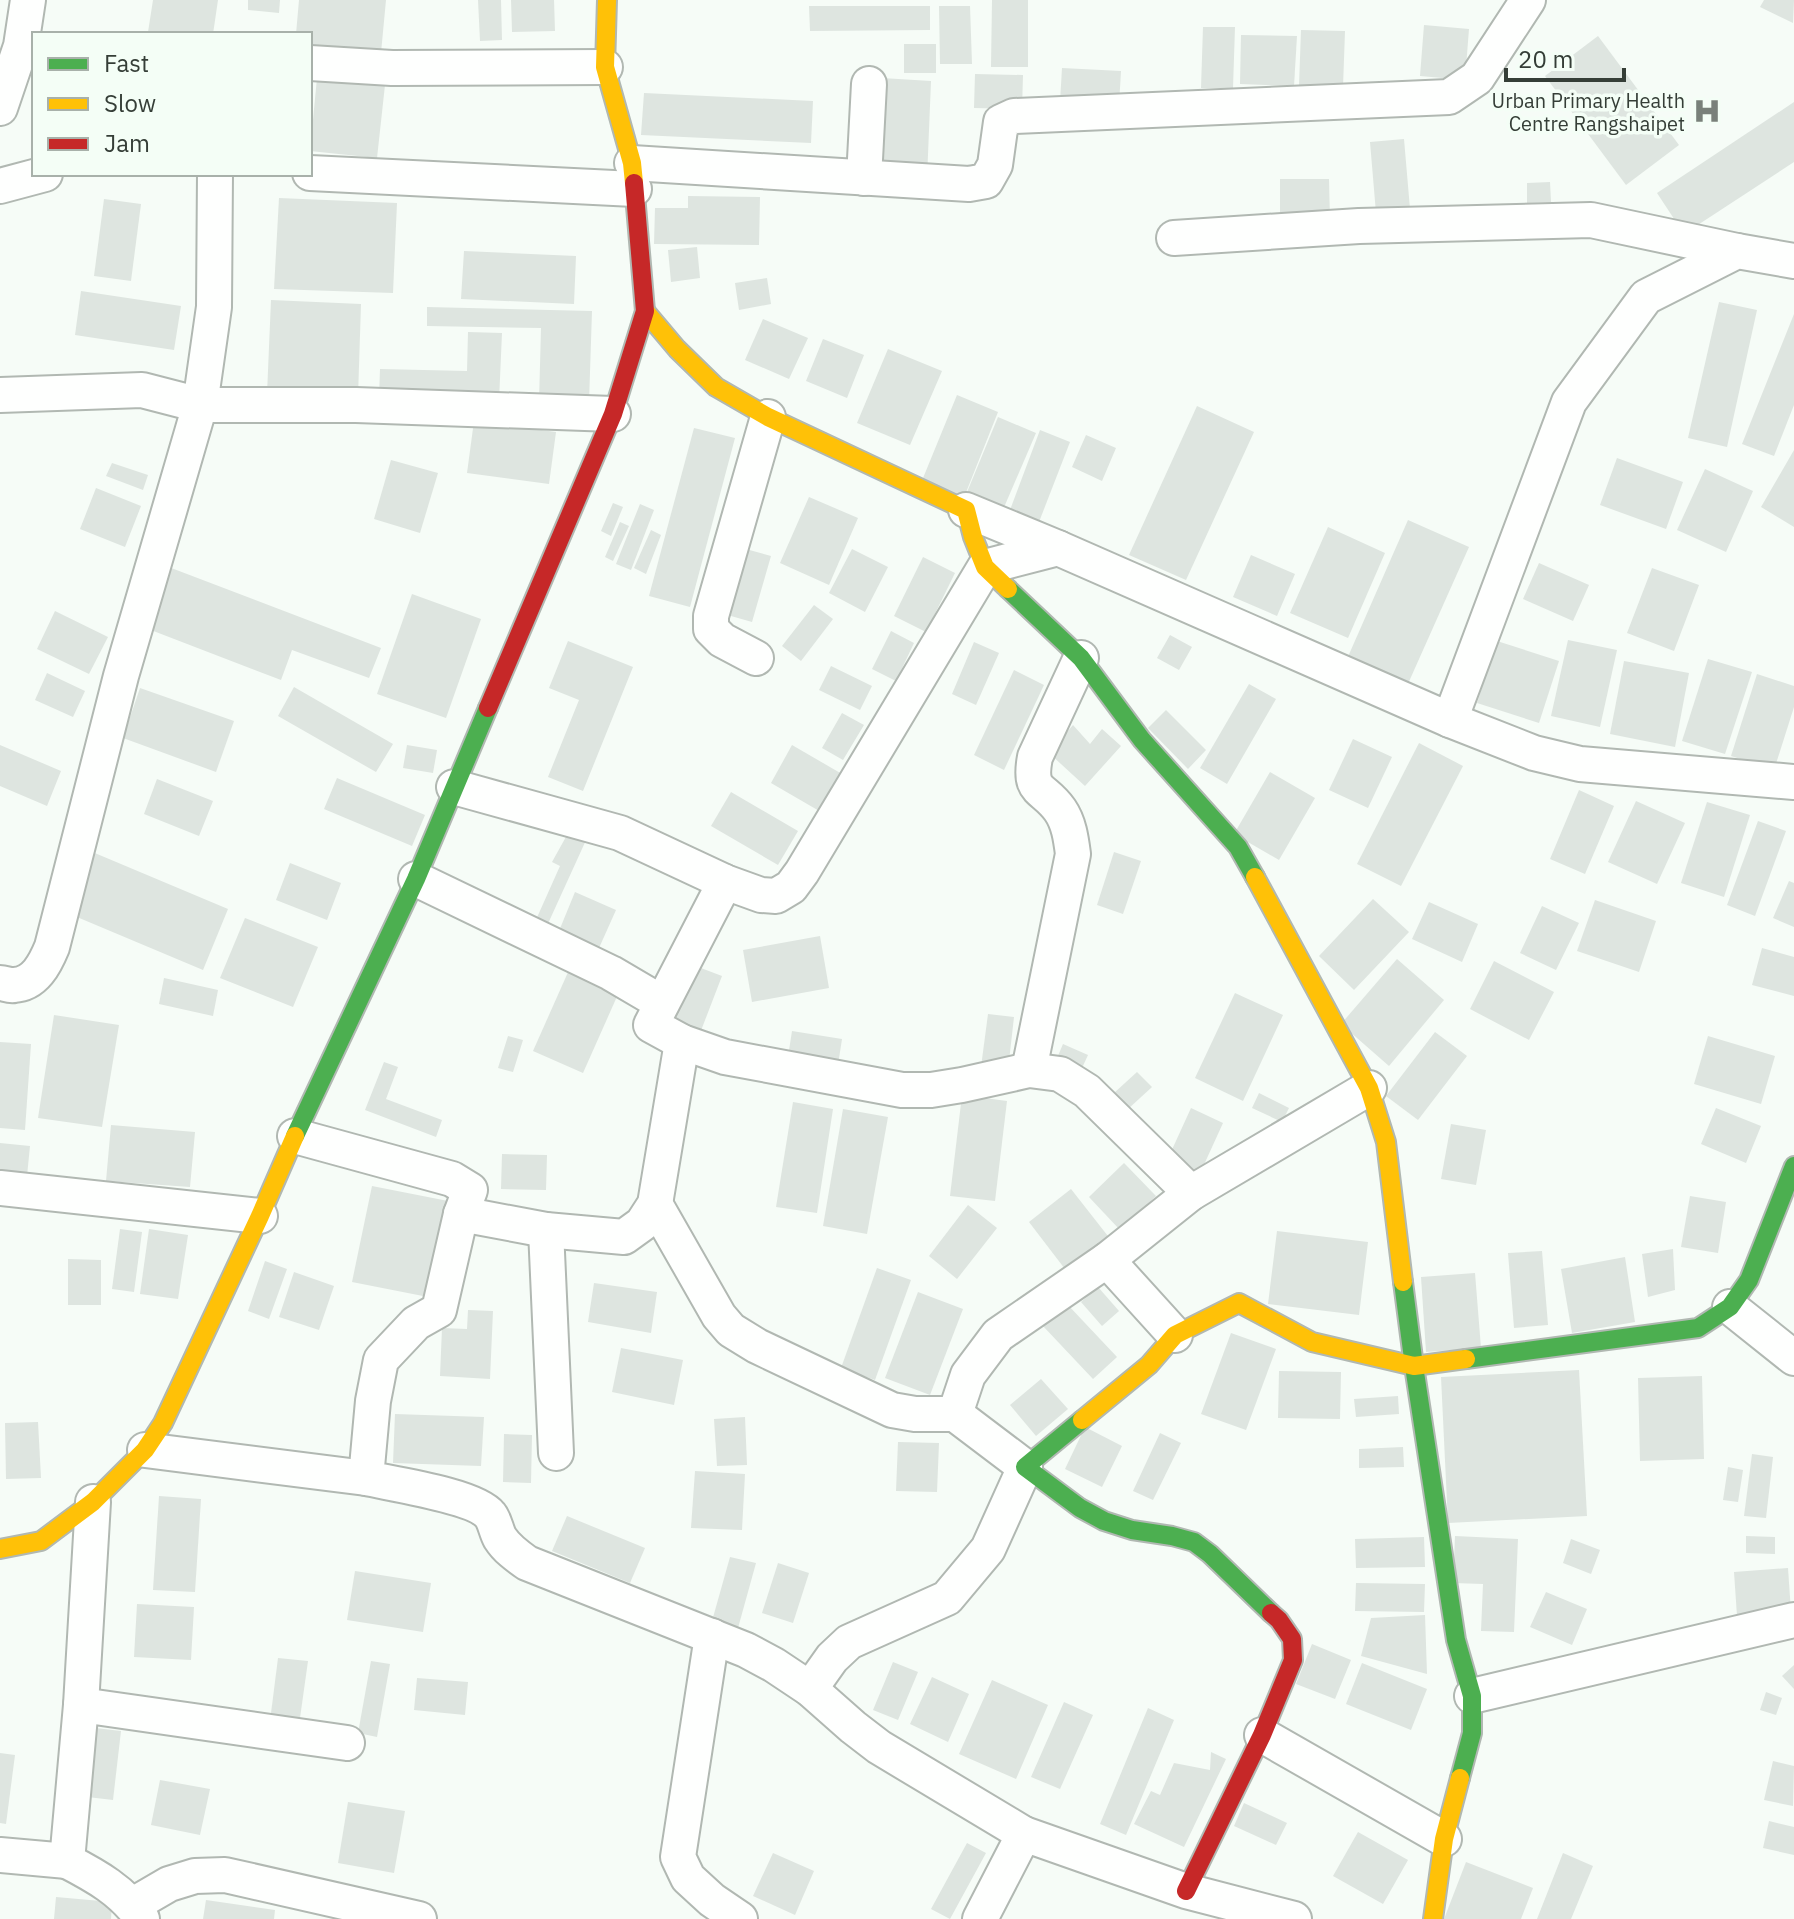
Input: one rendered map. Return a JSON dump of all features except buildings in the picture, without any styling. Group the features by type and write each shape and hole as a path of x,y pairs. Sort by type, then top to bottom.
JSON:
{"street":[{"path":"0,108 28,46 28,0"},
{"path":"0,1549 41,1541 93,1502 145,1450 163,1423 416,879 613,414 645,311 633,176 605,67 607,0"},
{"path":"312,173 864,178 969,184 986,181 995,165 1001,122 1014,116 1449,97 1477,78 1528,0"},
{"path":"312,63 392,68 605,67"},
{"path":"864,178 869,84"},
{"path":"0,186 38,176"},
{"path":"0,983 15,985 32,979 44,966 52,947 121,676 200,405 214,307 215,176"},
{"path":"1174,238 1359,226 1591,220 1794,261"},
{"path":"1450,720 1569,402 1646,297 1737,251"},
{"path":"645,311 677,349 716,387 768,417 966,510 1450,720 1534,753 1580,764 1794,782"},
{"path":"0,395 142,390 200,405 356,405 613,414"},
{"path":"756,658 722,640 711,629 711,616 768,417"},
{"path":"966,510 985,567 1081,658 1142,740 1238,847 1369,1088 1386,1142 1414,1366 1456,1640 1472,1696 1472,1733 1444,1839 1433,1919"},
{"path":"454,787 620,833 725,882 761,895 776,896 791,887 802,872 985,567 1058,548"},
{"path":"1029,1070 1073,854 1071,833 1060,810 1037,788 1032,774 1035,757 1081,658"},
{"path":"416,879 611,973 662,1003"},
{"path":"725,882 651,1025 682,1042 725,1057 902,1090 931,1090 1029,1070 1060,1074 1087,1091 1191,1193"},
{"path":"461,1214 546,1230 624,1237 642,1224 655,1204 682,1042"},
{"path":"955,1414 968,1375 998,1335 1107,1260 1191,1193 1369,1088"},
{"path":"295,1136 452,1179 470,1190 461,1214 439,1310 416,1323 381,1360 373,1401 366,1478"},
{"path":"810,1689 832,1658 849,1642 947,1598 988,1549 1025,1467 1149,1365 1175,1335 1239,1303 1312,1342 1414,1366 1698,1328 1730,1307 1749,1280 1794,1166"},
{"path":"0,1188 260,1216"},
{"path":"655,1204 719,1316 731,1330 757,1346 892,1410 915,1414 955,1414 1080,1508 1104,1521 1132,1530 1194,1542 1279,1620 1292,1639 1293,1660 1262,1735 1186,1891"},
{"path":"546,1230 556,1453"},
{"path":"1107,1260 1175,1335"},
{"path":"1730,1307 1794,1358"},
{"path":"145,1450 366,1478 478,1505 490,1515 512,1552 527,1563 746,1650 774,1665 810,1689 879,1747 1024,1834 1186,1891 1294,1919"},
{"path":"67,1861 81,1705 93,1502"},
{"path":"1472,1696 1794,1620"},
{"path":"712,1636 678,1857 688,1878 712,1900 740,1919"},
{"path":"81,1705 347,1743"},
{"path":"1262,1735 1444,1839"},
{"path":"980,1919 1024,1834"},
{"path":"0,1855 67,1861 101,1878 137,1912 169,1884 195,1876 225,1875 419,1919"}],"traffic: fast":[{"path":"1008,589 1081,658 1142,740 1238,847 1255,877"},
{"path":"295,1136 416,879 488,708"},
{"path":"1466,1359 1698,1328 1730,1307 1749,1280 1794,1166"},
{"path":"1403,1282 1456,1640 1472,1696 1472,1733 1460,1778"},
{"path":"1082,1420 1025,1467 1080,1508 1104,1521 1132,1530 1194,1542 1271,1613"}],"traffic: slow":[{"path":"607,0 605,67 632,163 634,183"},
{"path":"645,311 677,349 716,387 768,417 966,510 985,567 1008,589"},
{"path":"1255,877 1369,1088 1386,1142 1403,1282"},
{"path":"0,1549 41,1541 93,1502 145,1450 163,1423 295,1136"},
{"path":"1082,1420 1149,1365 1175,1335 1239,1303 1312,1342 1414,1366 1466,1359"},
{"path":"1433,1919 1444,1839 1460,1778"}],"traffic: jam":[{"path":"488,708 613,414 645,311 634,183"},
{"path":"1186,1891 1262,1735 1293,1660 1292,1639 1271,1613"}],"place":[{"name":"Urban Primary Health Centre Rangshaipet","path":"1707,111"}]}
